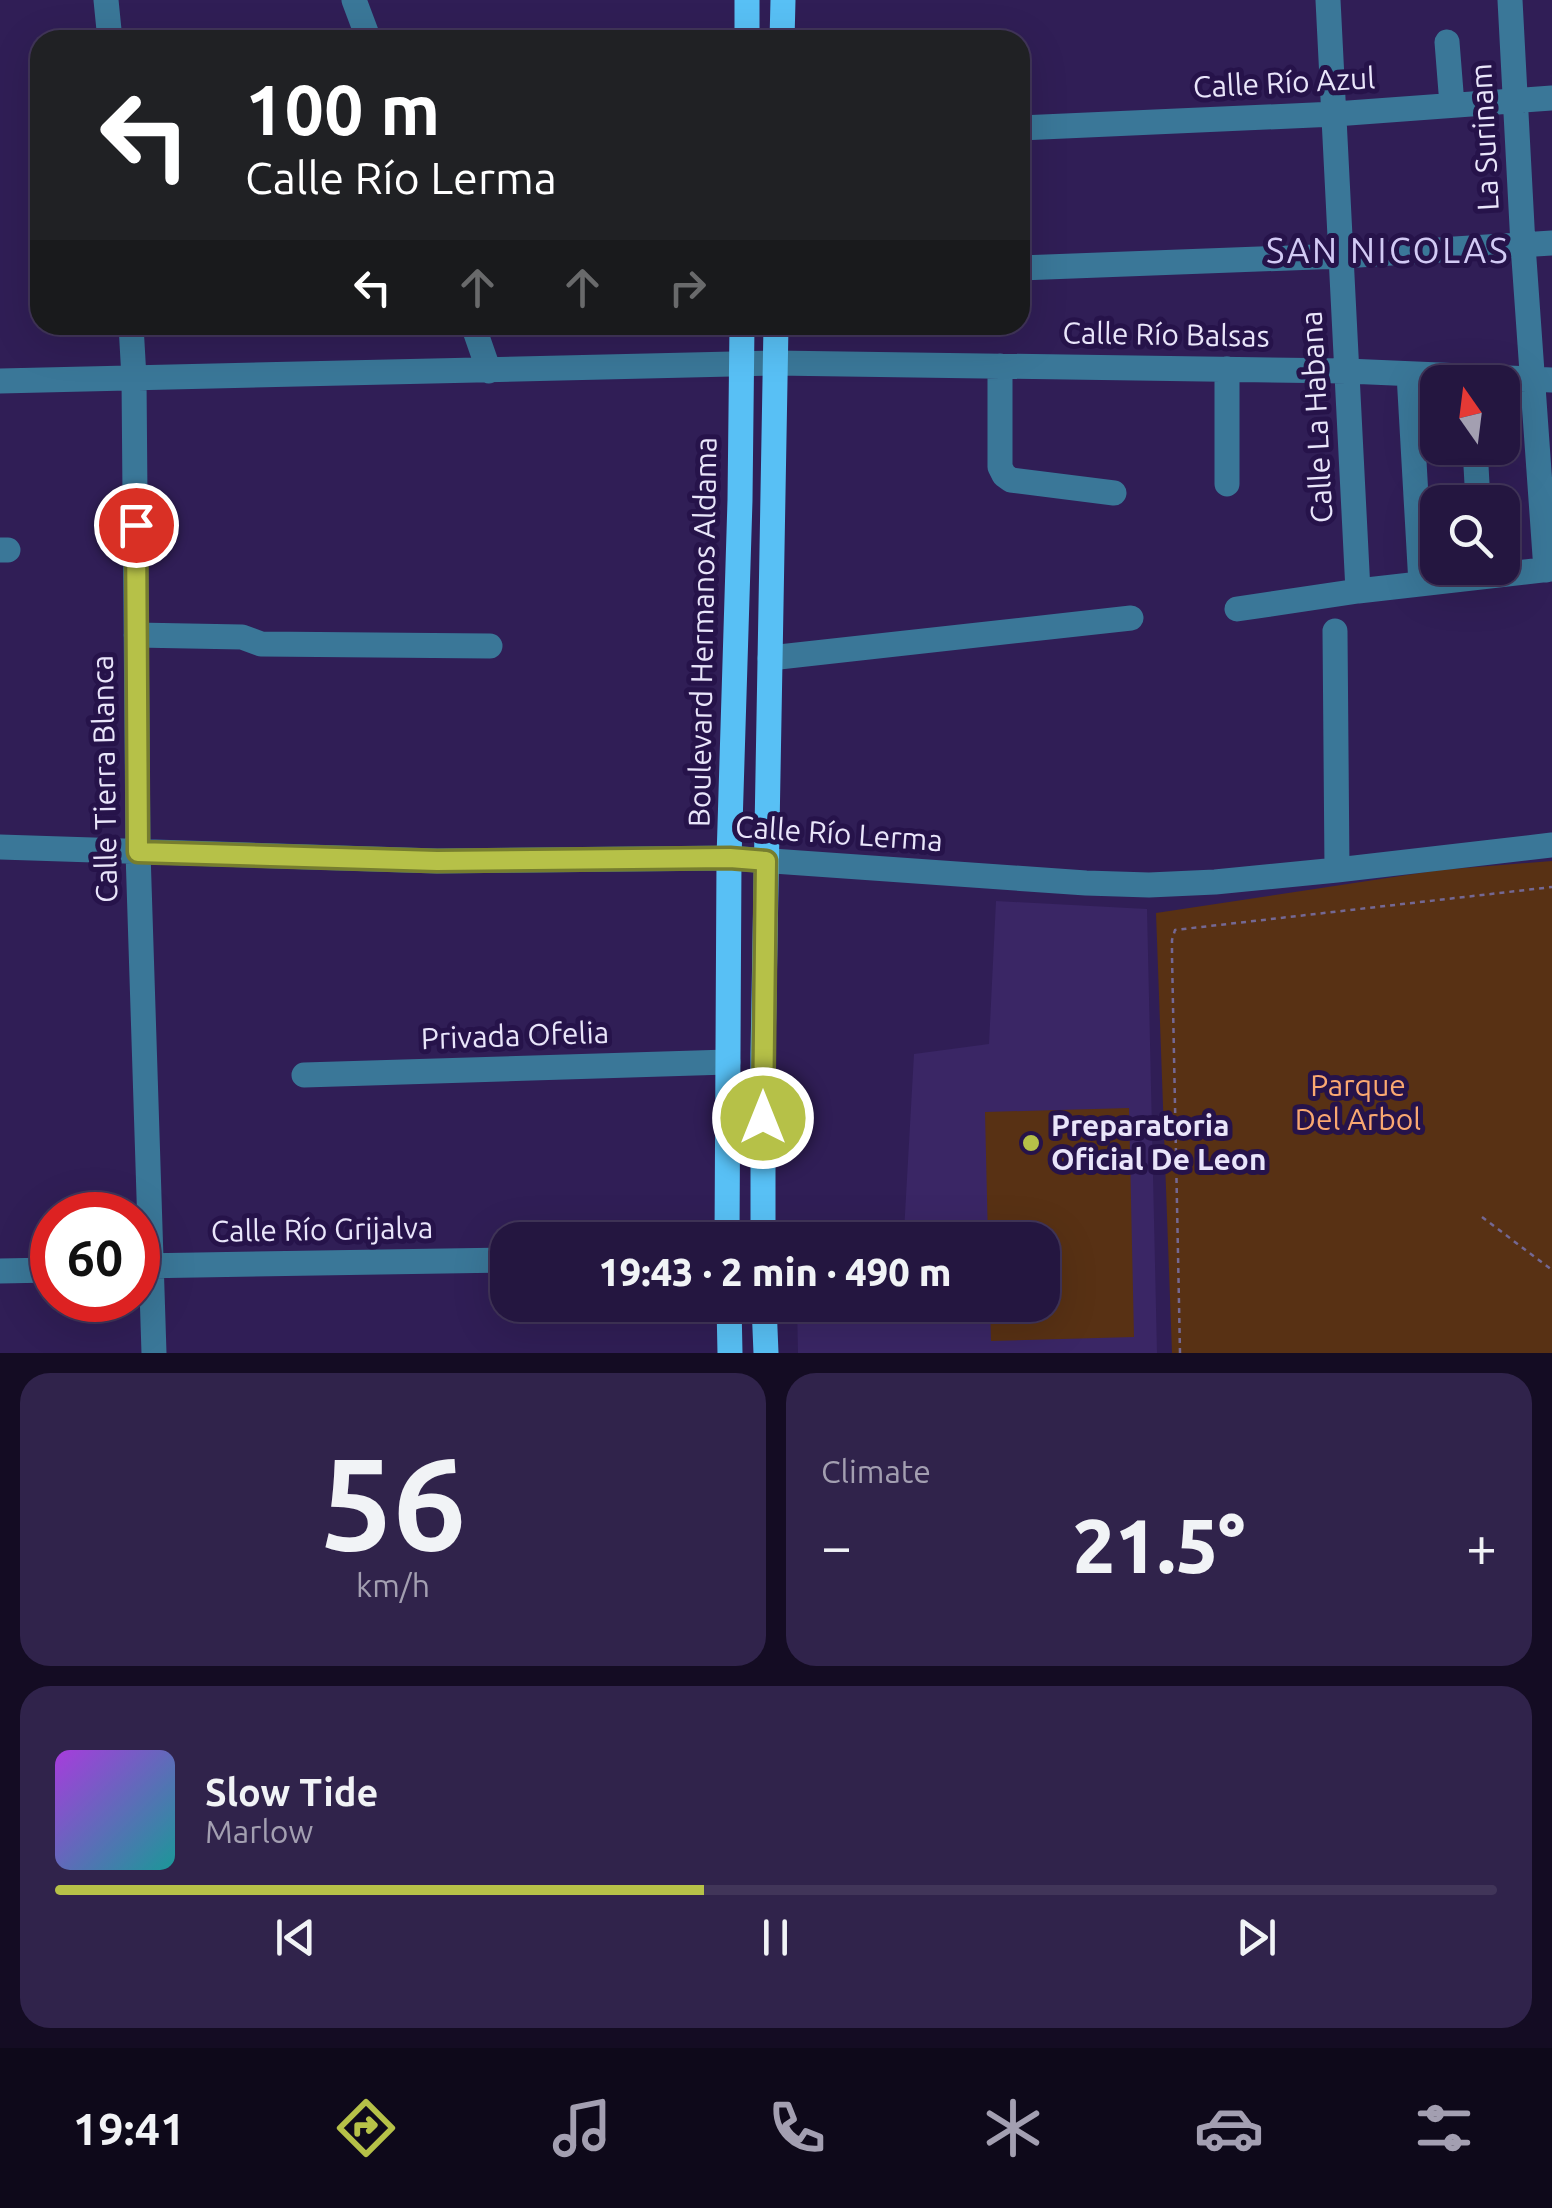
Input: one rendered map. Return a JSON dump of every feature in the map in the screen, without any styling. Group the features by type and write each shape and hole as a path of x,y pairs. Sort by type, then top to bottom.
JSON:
{"main road":[{"path":"747,0 747,30"},
{"path":"782,30 783,0"},
{"name":"Boulevard Hermanos Aldama","path":"727,1222 730,858 742,335"},
{"path":"763,1222 776,335"},
{"path":"729,1322 730,1353"},
{"path":"765,1322 766,1353"}],"street":[{"path":"106,0 109,30"},
{"path":"354,0 365,30"},
{"name":"Calle La Habana","path":"1328,0 1358,591"},
{"name":"La Surinam","path":"1510,0 1522,245 1543,380 1549,570"},
{"path":"1447,42 1452,104"},
{"name":"Calle Río Azul","path":"1030,128 1334,114 1552,98"},
{"path":"1030,268 1342,256 1552,243"},
{"name":"Calle Tierra Blanca","path":"132,335 143,1192"},
{"path":"476,335 489,371"},
{"name":"Calle Río Balsas","path":"0,381 775,363 1420,375"},
{"path":"1000,366 1000,467 1004,475 1010,480 1114,494"},
{"path":"1227,484 1228,369"},
{"path":"1409,374 1420,566"},
{"path":"1520,571 1549,570"},
{"path":"1237,609 1420,584"},
{"path":"770,658 1131,618"},
{"path":"1335,631 1337,870"},
{"path":"136,635 242,637 261,644 490,646"},
{"name":"Calle Río Lerma","path":"0,847 437,861 730,858 1150,885 1337,870 1552,845"},
{"name":"Privada Ofelia","path":"304,1075 728,1062"},
{"name":"Calle Río Grijalva","path":"160,1266 490,1260"},
{"path":"0,1271 30,1270"},
{"name":"Calle Tierra Blanca","path":"150,1322 154,1353"}],"path":[{"path":"1180,1353 1172,956 1176,930 1552,887"},
{"path":"1482,1217 1552,1270"}],"shaded area":[{"name":"Preparatoria Oficial De Leon","path":"996,901 1147,909 1157,1353 798,1353 797,1322 1060,1322 1060,1222 905,1222 914,1054 989,1044"}],"green space":[{"name":"Parque Del Arbol","path":"1552,861 1552,1353 1172,1353 1156,913 1440,870"},
{"path":"1129,1108 1134,1337 991,1341 990,1322 1060,1322 1060,1222 988,1222 985,1112"}],"place":[{"name":"Preparatoria Oficial De Leon","path":"1031,1143"}],"district":[{"name":"SAN NICOLAS","path":"1388,251"}],"route":[{"path":"136,525 138,852 437,861 766,861 763,1118"}]}
